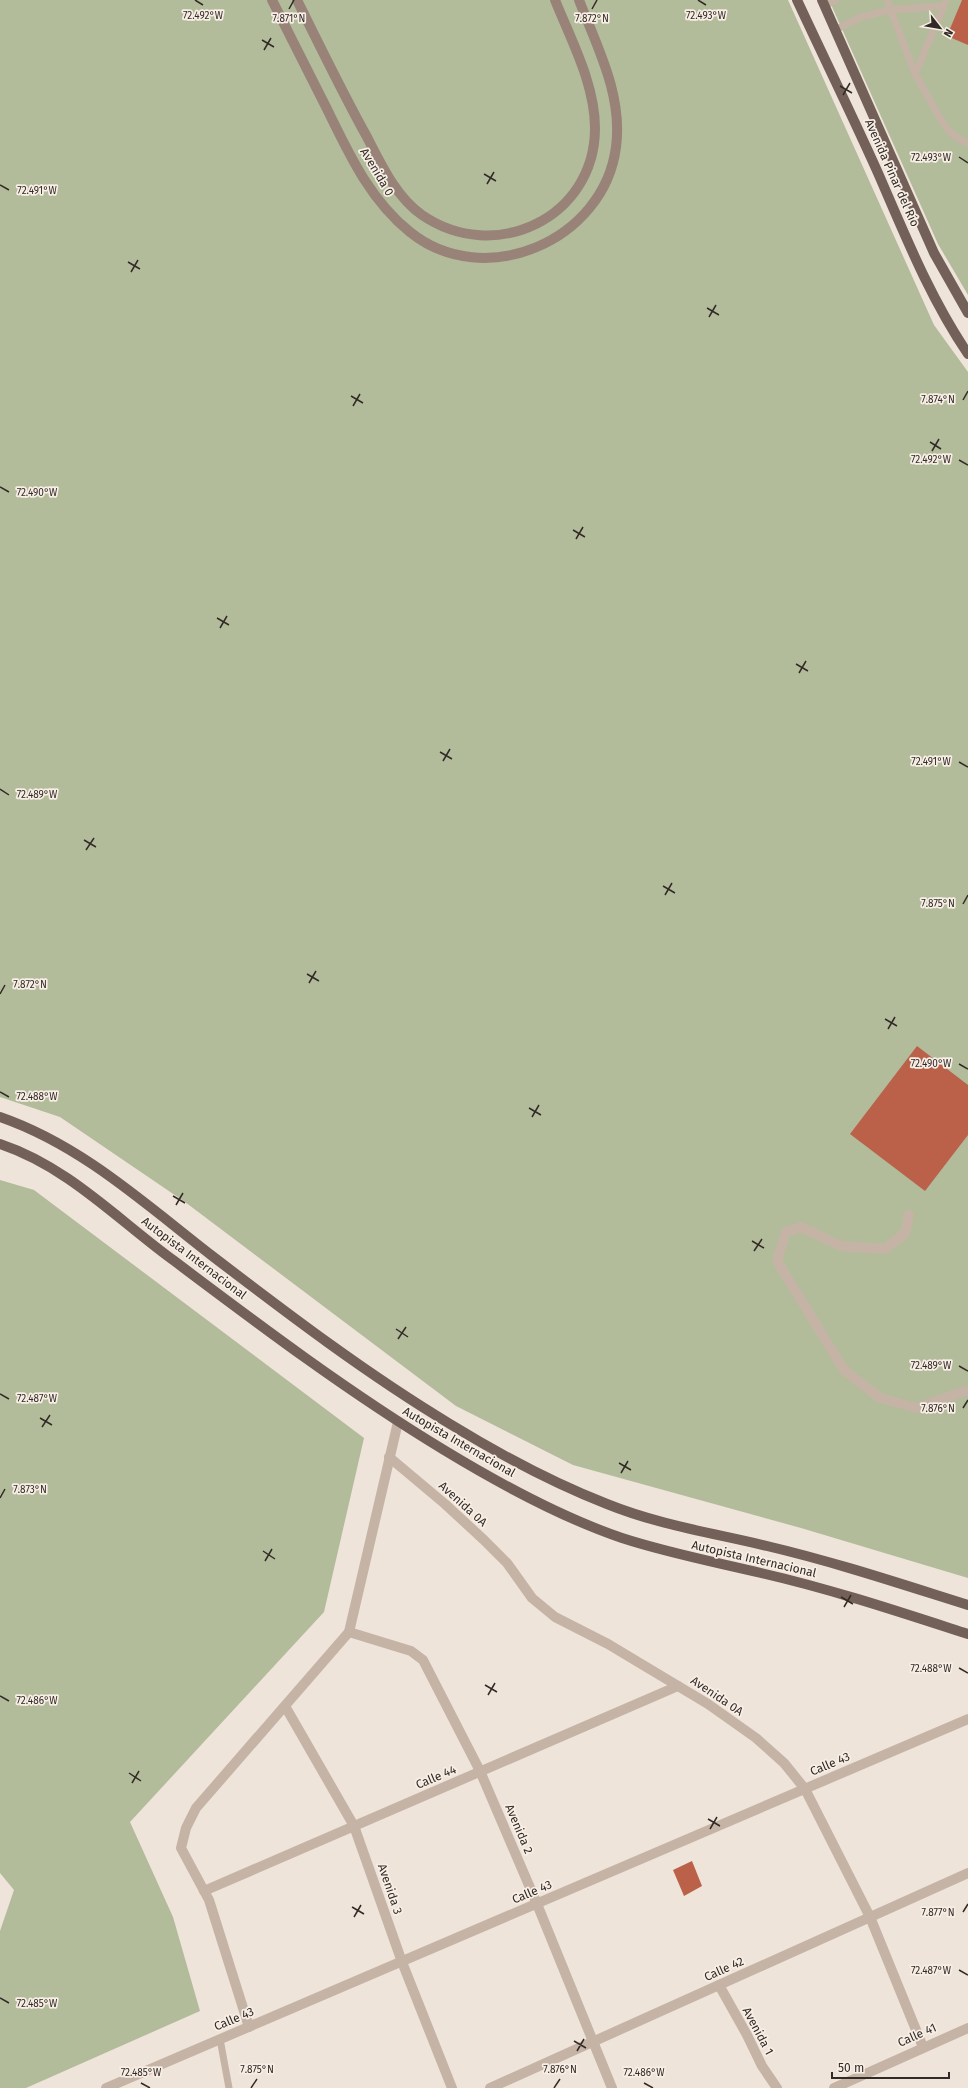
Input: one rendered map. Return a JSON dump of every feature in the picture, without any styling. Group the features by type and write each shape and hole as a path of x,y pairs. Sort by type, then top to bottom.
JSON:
{"main road":[{"name":"Avenida 0","path":"272,0 338,132 380,204 401,225 423,241 464,256 490,257 527,251 564,233 592,206 610,169 616,148 616,109 608,74 579,0"},
{"name":"Avenida 0","path":"297,0 383,167 410,204 422,215 450,228 465,233 495,235 528,228 555,212 576,190 583,179 592,154 595,128 590,88 555,0"},
{"name":"Avenida Pinar del Río","path":"797,0 863,139 928,287 952,330 968,354"},
{"name":"Avenida Pinar del Río","path":"823,3 934,253 968,313"},
{"name":"Autopista Internacional","path":"0,1117 51,1138 90,1161 246,1282 392,1386 449,1423 555,1481 608,1505 662,1523 827,1561 968,1605"},
{"name":"Autopista Internacional","path":"0,1144 34,1156 80,1186 152,1244 230,1303 314,1365 398,1422 506,1484 563,1514 621,1538 677,1554 835,1592 968,1634"}],"street":[{"path":"909,1215 905,1233 885,1249 841,1246 801,1227 794,1229 786,1232 777,1261 844,1370 880,1398 917,1408 968,1390"},
{"path":"249,2027 209,1900 180,1848 186,1828 196,1808 349,1632 398,1422"},
{"name":"Avenida 0A","path":"389,1457 445,1504 484,1540 507,1564 532,1598 555,1617 608,1644 678,1686 756,1738 784,1763 805,1789 870,1917 923,2047"},
{"name":"Avenida 2","path":"349,1632 410,1651 422,1660 480,1771 537,1904 612,2088"},
{"name":"Calle 44","path":"204,1891 678,1686"},
{"name":"Avenida 3","path":"285,1706 354,1826 402,1962 452,2088"},
{"name":"Calle 43","path":"106,2088 968,1719"},
{"name":"Calle 42","path":"490,2088 968,1873"},
{"name":"Avenida 1","path":"719,1985 747,2035 762,2066 777,2088"},
{"name":"Calle 41","path":"834,2088 968,2028"}],"lane":[{"path":"823,3 836,0"},
{"path":"887,0 916,74 944,124 954,136 968,143"},
{"path":"835,30 861,17 890,10 945,3 916,74"},
{"path":"220,2039 229,2088"}],"green space":[{"path":"0,0 788,0 934,325 968,372 968,1578 801,1528 573,1465 456,1406 185,1202 60,1117 0,1097"},
{"path":"829,0 968,0 968,295 938,244"},
{"path":"0,1180 34,1190 364,1438 324,1612 130,1822 173,1917 200,2011 26,2088 0,2088 0,1931 14,1890 0,1873"}],"building":[{"path":"962,0 968,0 968,45 947,36"},
{"path":"917,1046 968,1085 968,1135 925,1191 850,1134"},
{"path":"692,1861 702,1886 684,1896 673,1870"}]}
